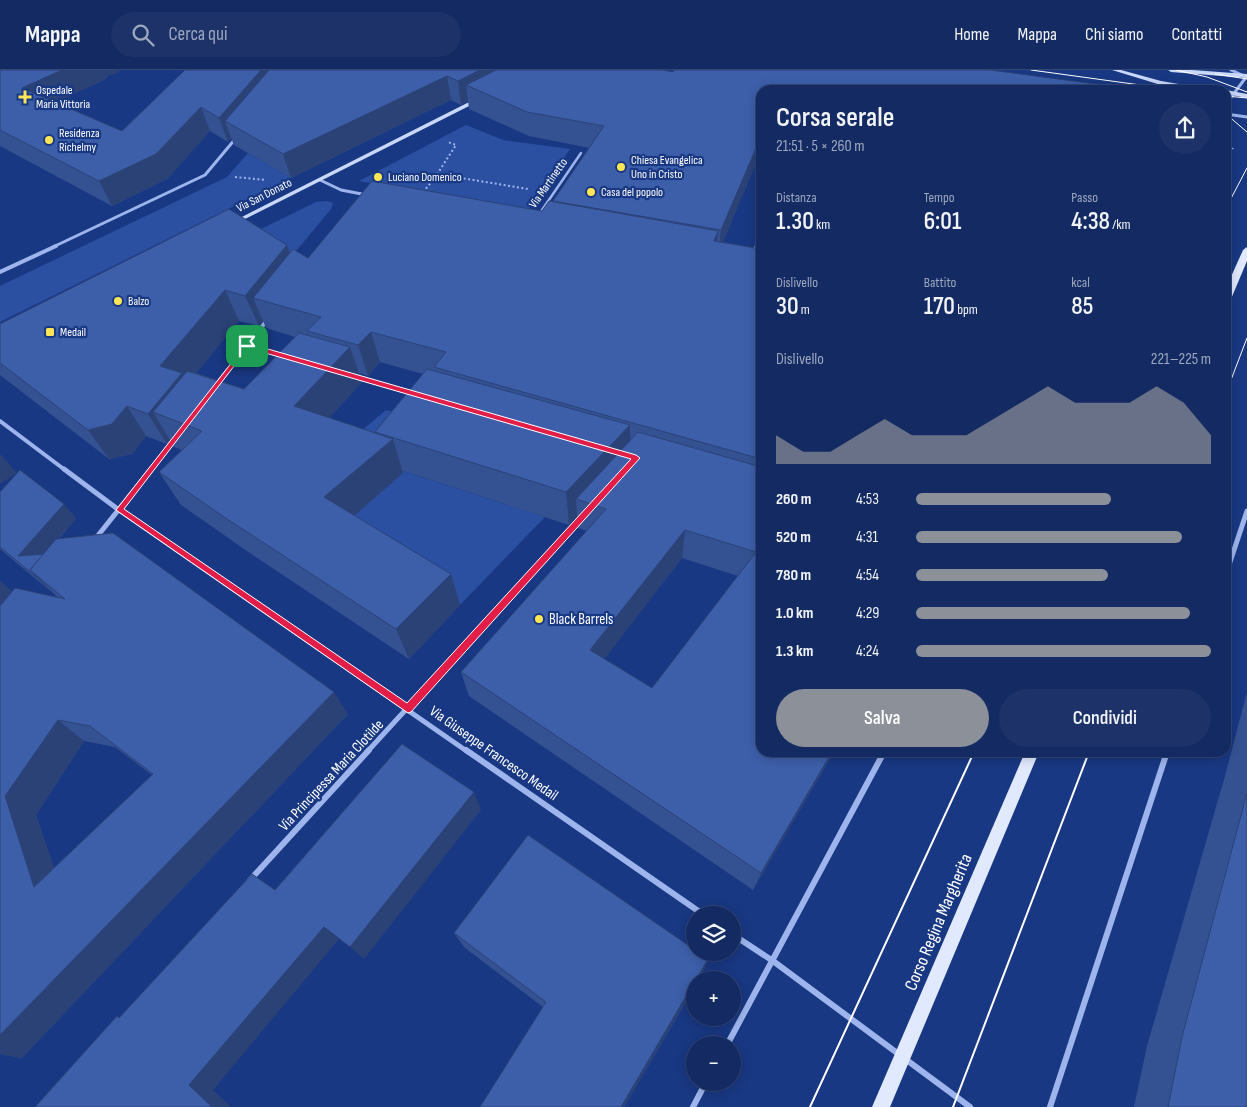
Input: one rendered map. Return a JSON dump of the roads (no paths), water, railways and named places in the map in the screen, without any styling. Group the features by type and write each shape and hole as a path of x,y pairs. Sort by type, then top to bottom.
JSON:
{"main road":[{"path":"1231,287 1247,250"},
{"name":"Corso Regina Margherita","path":"881,1107 1030,757"}],"street":[{"path":"1116,70 1160,83 1175,85"},
{"path":"1171,70 1246,76"},
{"path":"1231,70 1246,76"},
{"path":"1231,97 1246,76"},
{"path":"1231,93 1247,96"},
{"name":"Via San Donato","path":"223,229 488,95"},
{"path":"1231,115 1247,117"},
{"path":"0,272 205,175 236,137"},
{"path":"320,180 341,190 376,197"},
{"path":"360,202 366,195"},
{"path":"754,256 756,250"},
{"path":"211,392 271,315"},
{"path":"247,346 285,356"},
{"path":"351,376 418,395"},
{"name":"Via Giuseppe Francesco Medail","path":"0,421 120,510 691,906"},
{"path":"94,541 180,432"},
{"name":"Via Principessa Maria Clotilde","path":"248,883 589,510"},
{"path":"1231,559 1247,511"},
{"path":"732,1036 881,757"},
{"path":"1050,1107 1165,757"},
{"path":"741,940 773,961 970,1107"},
{"path":"693,1107 701,1091"}],"lane":[{"name":"Via Martinetto","path":"536,219 581,153"}],"tram line":[{"path":"1031,70 1140,85"},
{"path":"1176,70 1207,77 1228,85"},
{"path":"1215,74 1247,79"},
{"path":"1231,86 1247,92"},
{"path":"1231,96 1247,98"},
{"path":"1231,118 1247,132"},
{"path":"1231,198 1247,168"},
{"path":"1231,380 1247,338"},
{"path":"810,1107 972,757"},
{"path":"953,1107 1087,757"}],"place":[{"name":"Ospedale Maria Vittoria","path":"25,97"},
{"name":"Residenza Richelmy","path":"49,140"},
{"name":"Chiesa Evangelica Uno in Cristo","path":"621,167"},
{"name":"Luciano Domenico","path":"378,177"},
{"name":"Casa del popolo","path":"591,192"},
{"name":"Balzo","path":"118,301"},
{"name":"Medail","path":"50,332"},
{"name":"Black Barrels","path":"539,619"}]}
